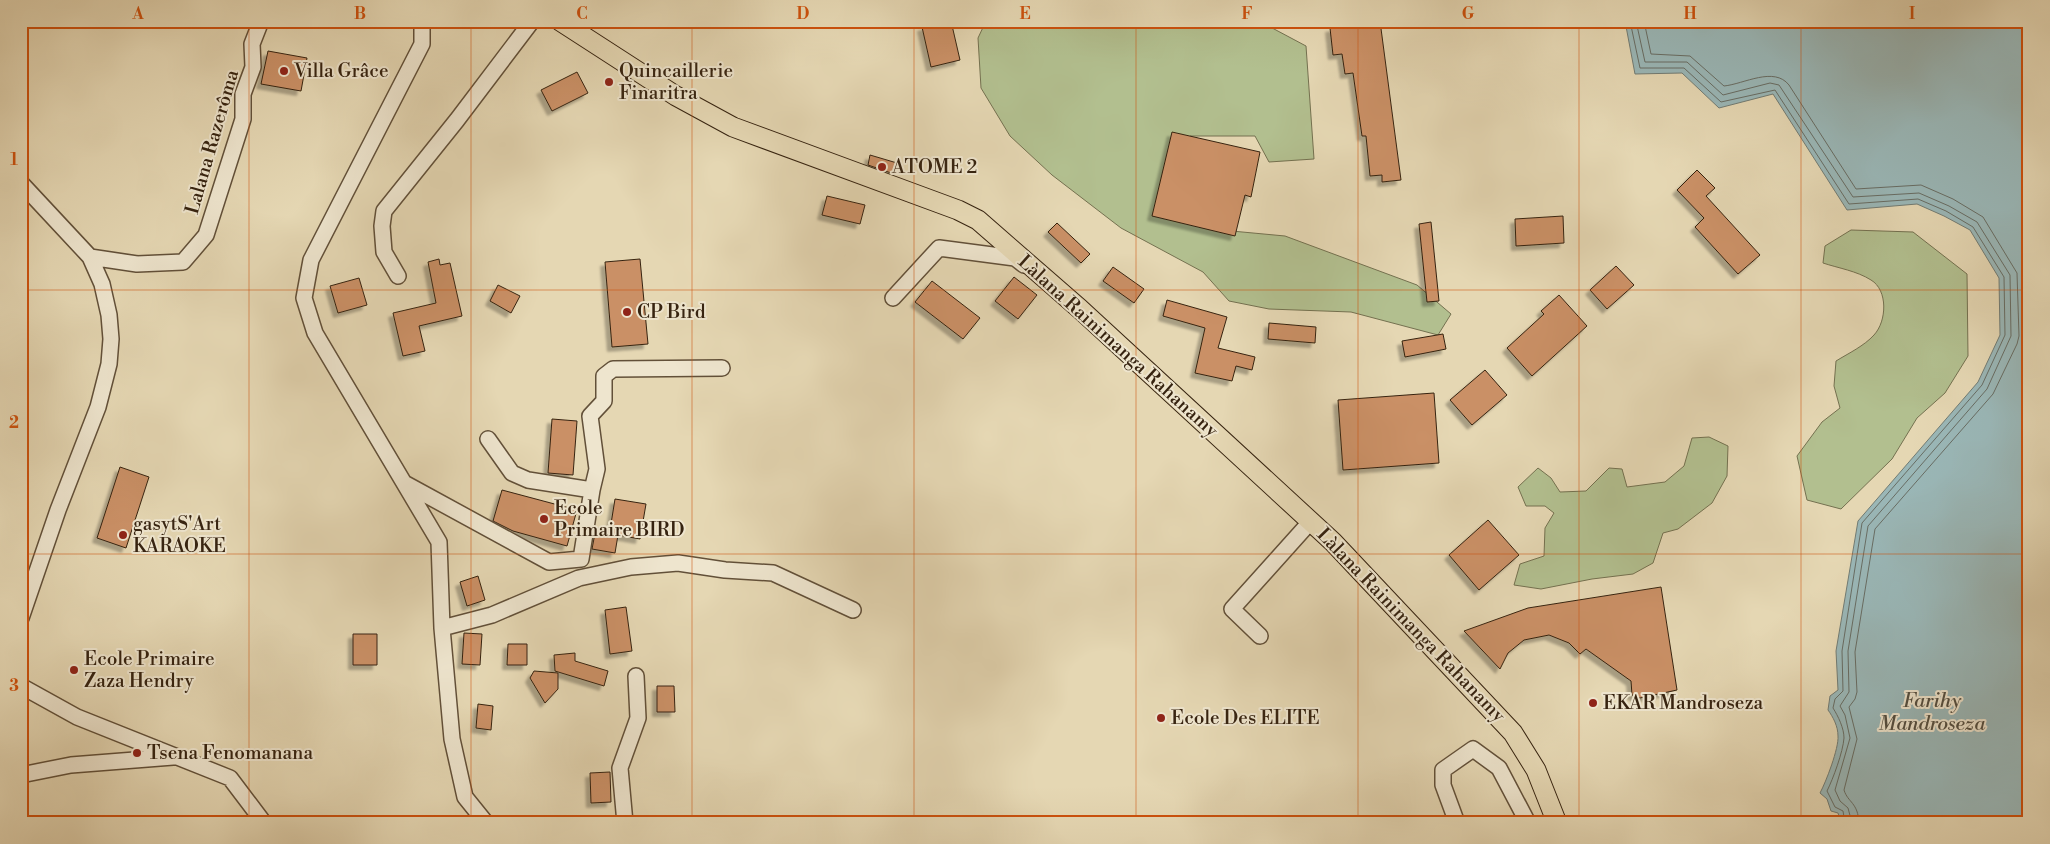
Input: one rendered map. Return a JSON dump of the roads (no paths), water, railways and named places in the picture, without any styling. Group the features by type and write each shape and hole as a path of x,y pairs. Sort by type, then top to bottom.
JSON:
{"main road":[{"name":"Làlana Rainimanga Rahanamy","path":"560,21 676,96 733,127 967,214 978,220 1080,309 1333,542 1513,733 1536,770 1557,823"}],"street":[{"name":"Lalana Razerôma","path":"90,257 137,264 183,262 206,235 243,119 242,94 253,67 252,44 261,21"},
{"path":"422,21 422,44 311,260 304,298 315,333 439,542 442,628 452,739 465,797 486,823"},
{"path":"398,276 384,252 382,226 384,211 457,120 532,21"},
{"path":"21,183 90,257 102,284 110,315 111,339 109,364 98,407 58,510 21,618"},
{"path":"893,298 939,248 1015,258 1080,309"},
{"path":"405,483 549,562 581,560 597,469 590,416 604,401 604,376 613,369 722,368"},
{"path":"488,439 512,473 528,480 592,490"},
{"path":"1260,636 1232,609 1311,521"},
{"path":"442,628 492,615 579,578 632,567 678,563 725,570 773,574 853,610"},
{"path":"625,823 620,768 638,718 636,676"},
{"path":"21,686 77,717 230,778 264,823"},
{"path":"1458,823 1443,785 1443,770 1473,750 1500,768 1528,823"},
{"path":"21,775 71,765 176,757"}],"water":[{"name":"Farihy Mandroseza","path":"1625,21 2029,21 2029,823 1841,823 1838,813 1831,811 1827,799 1820,793 1832,765 1838,741 1836,725 1828,710 1830,696 1838,690 1836,651 1858,521 1978,382 2000,335 1999,278 1970,230 1944,216 1917,204 1847,210 1773,94 1719,108 1682,73 1635,74"}],"place":[{"name":"Villa Grâce","path":"284,71"},
{"name":"Quincaillerie Finaritra","path":"609,82"},
{"name":"ATOME 2","path":"882,167"},
{"name":"CP Bird","path":"627,312"},
{"name":"Ecole Primaire BIRD","path":"544,519"},
{"name":"gasytS'Art KARAOKE","path":"123,535"},
{"name":"Ecole Primaire Zaza Hendry","path":"74,670"},
{"name":"EKAR Mandroseza","path":"1593,703"},
{"name":"Ecole Des ELITE","path":"1161,718"},
{"name":"Tsena Fenomanana","path":"137,753"}]}
